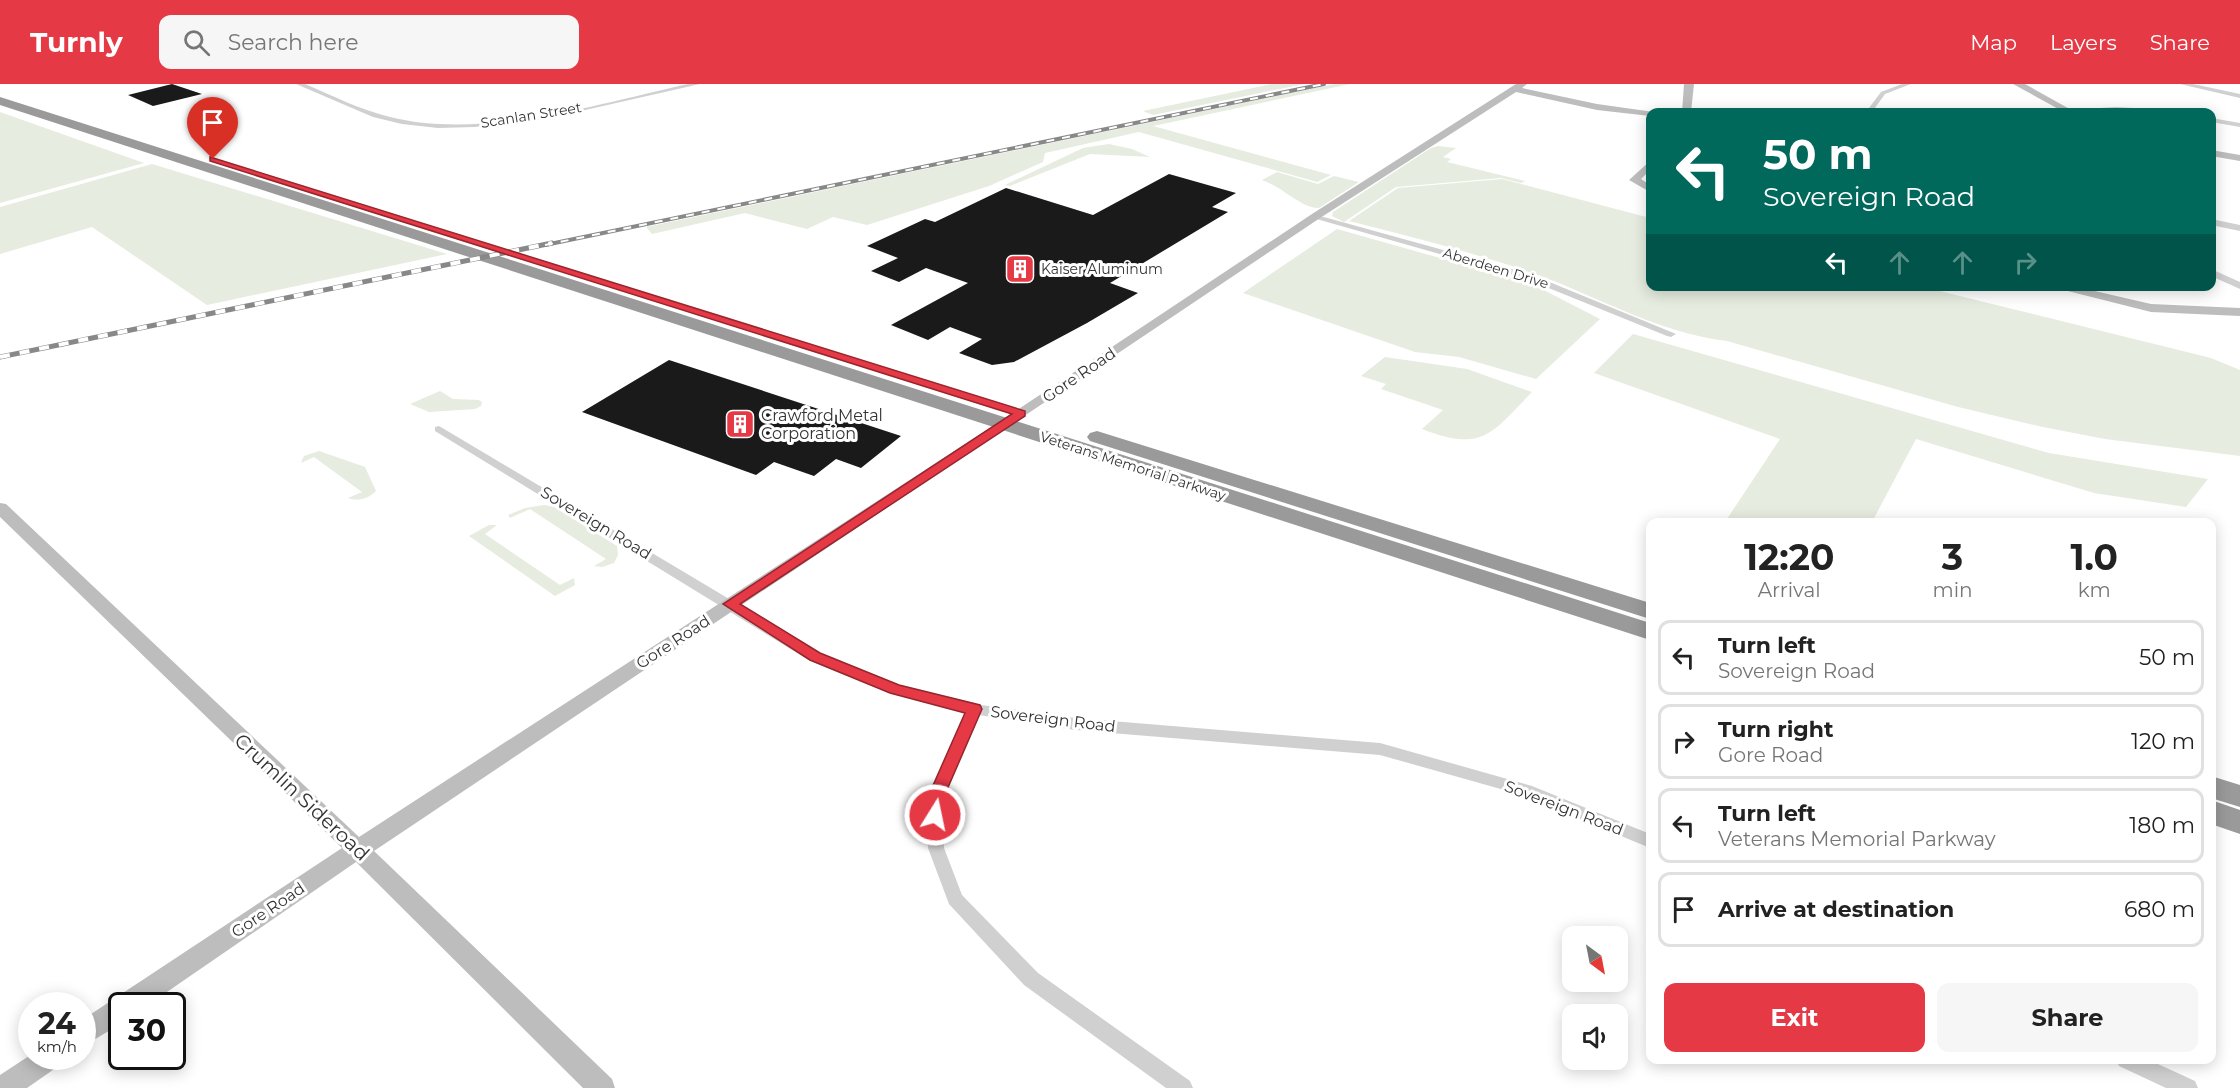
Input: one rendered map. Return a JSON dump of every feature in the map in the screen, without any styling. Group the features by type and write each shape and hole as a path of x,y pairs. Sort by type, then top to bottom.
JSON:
{"highway":[{"name":"Veterans Memorial Parkway","path":"0,90 1012,419 1646,631"},
{"name":"Veterans Memorial Parkway","path":"0,101 1012,419 1646,610"},
{"path":"2216,789 2240,796"},
{"path":"2216,814 2240,822"}],"main road":[{"path":"1687,108 1689,84"},
{"path":"2017,84 2062,108"},
{"path":"1518,87 1597,107 1646,113"},
{"name":"Gore Road","path":"146,992 357,850 1316,216 1518,87"},
{"path":"2216,154 2240,158"},
{"path":"1646,168 1634,180 1646,187"},
{"path":"2076,291 2151,308 2240,312"},
{"name":"Crumlin Sideroad","path":"0,508 602,1088"},
{"path":"4,1088 30,1070"}],"street":[{"name":"Scanlan Street","path":"299,84 378,117 403,122 455,125 541,116 697,84"},
{"path":"1872,108 1883,93 1908,84"},
{"path":"2183,84 2240,96"},
{"path":"2216,121 2240,125"},
{"name":"Aberdeen Drive","path":"1316,216 1527,276 1671,334"},
{"path":"2216,223 2240,228"},
{"path":"2216,274 2240,286"},
{"name":"Sovereign Road","path":"439,429 815,657 895,689 974,709 1075,724 1380,749 1526,790 1646,839"},
{"path":"974,709 935,799 936,848 955,899 1031,979 1183,1088"},
{"path":"2137,1064 2188,1088"}],"shaded area":[{"path":"1272,84 1304,84 1153,115 1143,111"},
{"path":"1335,84 1350,84 1153,126 1331,175 1317,182 1139,132 1045,153 1043,162 989,186 867,225 833,217 807,229 745,213 652,234 646,227"},
{"path":"0,112 144,163 0,203"},
{"path":"1109,144 1132,149 1150,157 1090,154 1010,186 1005,185 1083,148"},
{"path":"1438,146 1456,148 1443,157 1451,159 1447,162 1525,181 1521,183 1501,178 1396,187 1344,222 1332,216 1333,212 1431,148"},
{"path":"152,164 447,254 207,305 92,227 0,254 0,207"},
{"path":"1277,172 1318,184 1334,176 1359,182 1319,208 1306,205 1262,180"},
{"path":"1502,179 1646,217 1646,291 1939,291 2211,358 2240,370 2240,456 2105,439 1958,407 1727,341 1678,331 1515,267 1349,221 1398,188"},
{"path":"1337,229 1532,284 1600,319 1536,379 1459,357 1415,352 1243,293"},
{"path":"1633,334 2049,453 2208,479 2186,507 2094,493 1916,439 1874,518 1728,518 1780,439 1594,373"},
{"path":"1385,357 1467,369 1532,392 1507,418 1485,435 1473,439 1443,436 1422,429 1443,410 1381,389 1386,384 1361,376"},
{"path":"440,391 453,399 479,400 482,402 481,406 475,409 429,412 410,404"},
{"path":"319,451 365,467 376,491 364,499 348,498 362,492 314,457 301,463 304,456"},
{"path":"544,505 554,507 617,546 618,555 614,563 602,567 594,566 606,559 530,509 510,518 508,515 525,508"},
{"path":"489,525 497,525 485,534 560,585 574,578 575,585 555,596 469,536"}],"building":[{"path":"172,84 202,94 153,106 128,95"},
{"name":"Kaiser Aluminum","path":"1169,174 1236,193 1212,207 1228,212 1110,283 1138,293 1087,323 1014,362 992,365 959,353 982,339 950,327 928,340 891,325 968,283 926,268 899,282 871,271 898,258 867,246 925,219 935,222 1006,188 1093,215"},
{"name":"Crawford Metal Corporation","path":"669,360 901,436 861,468 836,459 814,476 774,462 756,475 582,412"}],"railway":[{"path":"545,245 1324,84"},
{"path":"0,357 552,243"}],"place":[{"name":"Kaiser Aluminum","path":"1020,269"},
{"name":"Crawford Metal Corporation","path":"740,424"}],"route":[{"path":"213,159 1021,413 730,604 815,657 895,689 974,709 935,799 935,815"}]}
